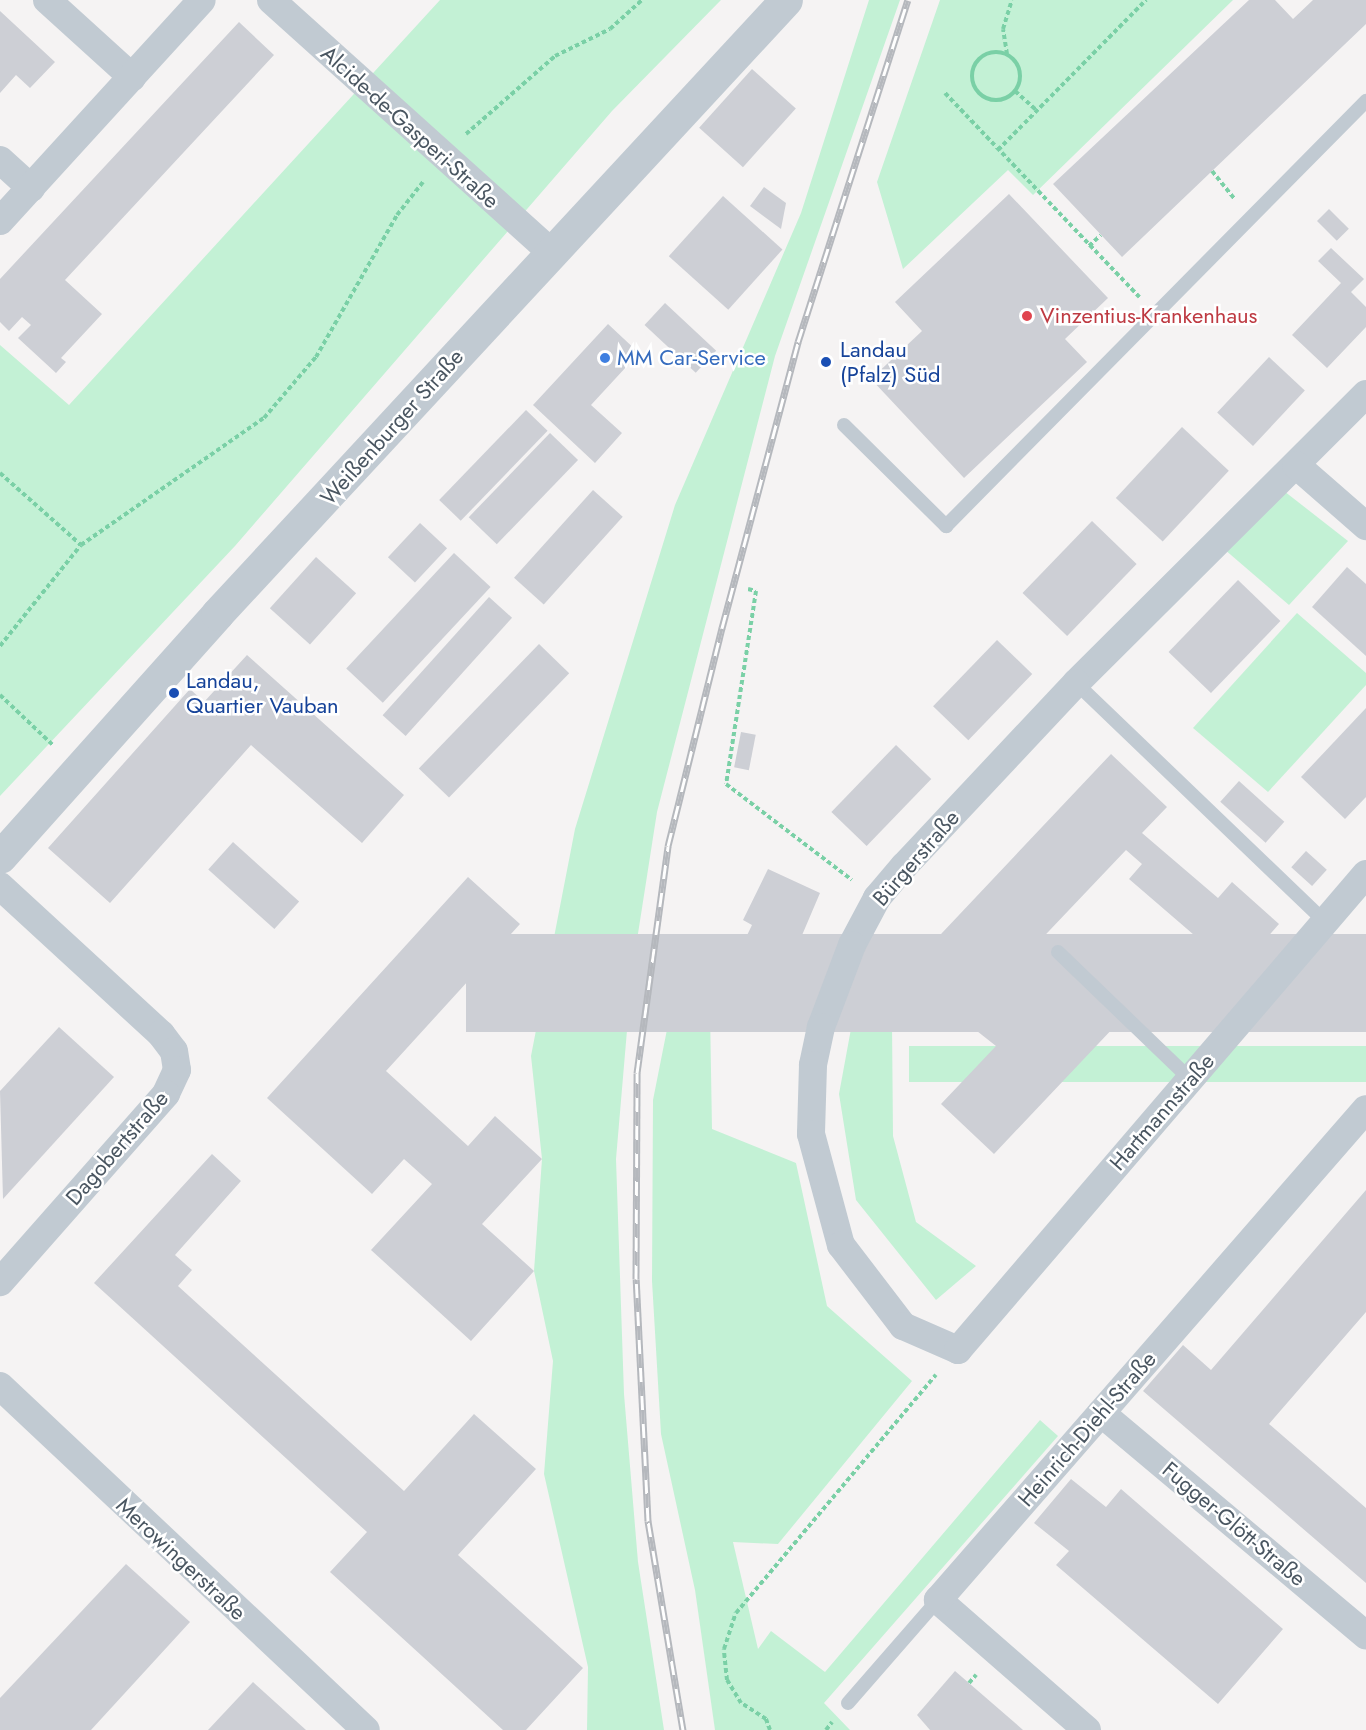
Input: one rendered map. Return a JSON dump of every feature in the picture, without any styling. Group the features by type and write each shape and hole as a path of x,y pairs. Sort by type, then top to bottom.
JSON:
{"street":[{"path":"47,0 132,77"},
{"path":"0,222 202,0"},
{"name":"Alcide-de-Gasperi-Straße","path":"271,0 442,158 552,253"},
{"name":"Weißenburger Straße","path":"0,857 786,0"},
{"path":"0,160 31,188"},
{"name":"Bürgerstraße","path":"958,1350 903,1326 856,1271 830,1219 819,1175 810,1097 821,1027 831,991 877,898 1076,683 1366,394"},
{"path":"1296,465 1366,526"},
{"name":"Hartmannstraße","path":"958,1350 1366,874"},
{"name":"Dagobertstraße","path":"0,886 161,1034 174,1051 177,1070 166,1094 0,1282"},
{"name":"Heinrich-Diehl-Straße","path":"938,1600 1366,1109"},
{"name":"Merowingerstraße","path":"0,1386 366,1730"},
{"name":"Fugger-Glött-Straße","path":"1101,1413 1366,1635"},
{"path":"938,1600 1087,1730"}],"lane":[{"path":"844,425 946,526 1366,101"},
{"path":"1076,683 1324,922"},
{"path":"1058,952 1191,1080"},
{"path":"848,1703 938,1600"}],"path":[{"path":"0,645 81,545 264,417 316,357 397,215 442,158 504,96 555,56 610,29 642,0"},
{"path":"1007,55 984,56 973,79 986,98 1006,98 1015,91 1020,72 1007,55 1003,29 1012,0"},
{"path":"999,150 1146,0"},
{"path":"1015,91 1037,111"},
{"path":"945,93 1130,289"},
{"path":"1212,171 1250,218"},
{"path":"1089,246 1101,235"},
{"path":"0,473 81,545"},
{"path":"748,589 756,591 726,784 877,898"},
{"path":"0,695 80,769"},
{"path":"770,1730 766,1719 741,1703 727,1680 724,1649 736,1613 958,1350"}],"green space":[{"path":"440,0 721,0 612,111 235,546 0,796 0,345 69,405"},
{"path":"869,0 900,0 775,356 657,812 632,972 616,1159 624,1394 638,1562 664,1730 587,1730 588,1667 544,1474 553,1361 534,1271 542,1159 531,1056 575,829 675,505 801,213"},
{"path":"940,0 1233,0 1033,195 1008,170 903,269 877,182"},
{"path":"1284,491 1348,541 1289,605 1224,549"},
{"path":"1297,613 1366,673 1366,685 1268,792 1193,728"},
{"path":"682,954 710,1010 712,1129 796,1163 827,1306 912,1381 778,1544 733,1542 758,1649 771,1631 825,1672 1040,1420 1058,1436 824,1703 850,1730 715,1730 695,1590 661,1434 652,1281 653,1100"},
{"path":"855,1007 892,1023 893,1136 916,1222 976,1266 936,1300 856,1200 839,1094"},
{"path":"909,1046 1366,1046 1366,1082 909,1082"}],"building":[{"path":"1249,0 1275,0 1293,19 1313,0 1366,0 1366,24 1122,257 1053,184"},
{"path":"0,11 55,62 30,88 16,75 0,93"},
{"path":"239,22 274,55 65,280 102,314 61,358 66,362 56,373 18,338 31,325 22,317 9,331 0,322 0,279"},
{"path":"752,69 796,108 743,167 699,128"},
{"path":"764,187 786,203 781,229 750,206"},
{"path":"1009,194 1108,298 1065,339 1087,362 964,478 871,379 922,331 895,302"},
{"path":"723,196 782,250 728,310 669,256"},
{"path":"1329,209 1349,229 1337,241 1317,221"},
{"path":"1331,248 1364,279 1351,292 1366,307 1366,327 1327,368 1292,335 1341,283 1318,261"},
{"path":"665,303 716,351 696,373 645,325"},
{"path":"608,324 639,353 591,405 622,433 595,463 533,405"},
{"path":"1269,357 1305,390 1253,446 1217,413"},
{"path":"526,410 548,431 461,521 439,500"},
{"path":"1182,427 1229,471 1163,542 1116,498"},
{"path":"550,433 578,460 497,544 469,517"},
{"path":"593,490 623,517 544,604 514,578"},
{"path":"1092,521 1137,564 1067,636 1023,593"},
{"path":"420,523 447,548 415,583 388,557"},
{"path":"454,553 491,587 383,703 346,669"},
{"path":"316,557 356,593 310,644 270,608"},
{"path":"1347,567 1366,584 1366,656 1312,607"},
{"path":"1238,580 1280,621 1211,693 1169,652"},
{"path":"489,597 512,618 406,736 383,715"},
{"path":"997,640 1032,674 968,740 933,706"},
{"path":"539,644 569,673 449,798 419,768"},
{"path":"247,655 404,795 362,843 251,745 110,903 48,848 190,689 204,702"},
{"path":"1366,708 1366,797 1345,819 1301,777"},
{"path":"741,732 756,735 749,770 734,767"},
{"path":"896,745 931,779 867,846 831,812"},
{"path":"1111,754 1167,807 1142,833 1218,898 1232,882 1279,924 1237,972 1129,879 1142,864 1126,850 1011,971 1040,999 1064,975 1116,1025 994,1154 941,1104 996,1046 949,1009 925,1025 893,995 918,979 908,969"},
{"path":"1239,781 1284,822 1266,843 1220,802"},
{"path":"233,842 299,902 274,929 208,869"},
{"path":"1306,851 1327,870 1312,886 1291,867"},
{"path":"768,869 820,893 771,1008 723,985 752,925 743,920"},
{"path":"468,877 520,924 386,1071 468,1146 495,1116 542,1159 482,1224 534,1271 471,1341 371,1250 432,1184 404,1159 372,1194 267,1098"},
{"path":"466,934 1366,934 1366,1032 466,1032"},
{"path":"59,1027 114,1077 3,1199 0,1091"},
{"path":"212,1154 241,1181 175,1255 192,1270 178,1286 404,1491 474,1414 536,1469 458,1555 583,1668 526,1730 503,1730 330,1572 367,1532 94,1283"},
{"path":"1366,1190 1366,1312 1269,1424 1366,1508 1366,1583 1143,1391 1183,1345 1211,1370"},
{"path":"1071,1479 1106,1507 1121,1489 1283,1629 1218,1704 1056,1565 1069,1551 1034,1523"},
{"path":"126,1564 190,1622 91,1730 0,1730 0,1698"},
{"path":"955,1671 1023,1730 930,1730 917,1715"},
{"path":"253,1682 306,1730 208,1730"}],"railway":[{"path":"683,1730 648,1521 636,1279 637,1073 668,846 722,628 798,342 908,0"}],"place":[{"name":"Vinzentius-Krankenhaus","path":"1027,316"},
{"name":"MM Car-Service","path":"605,358"},
{"name":"Landau (Pfalz) Süd","path":"826,362"},
{"name":"Landau, Quartier Vauban","path":"174,693"}]}
